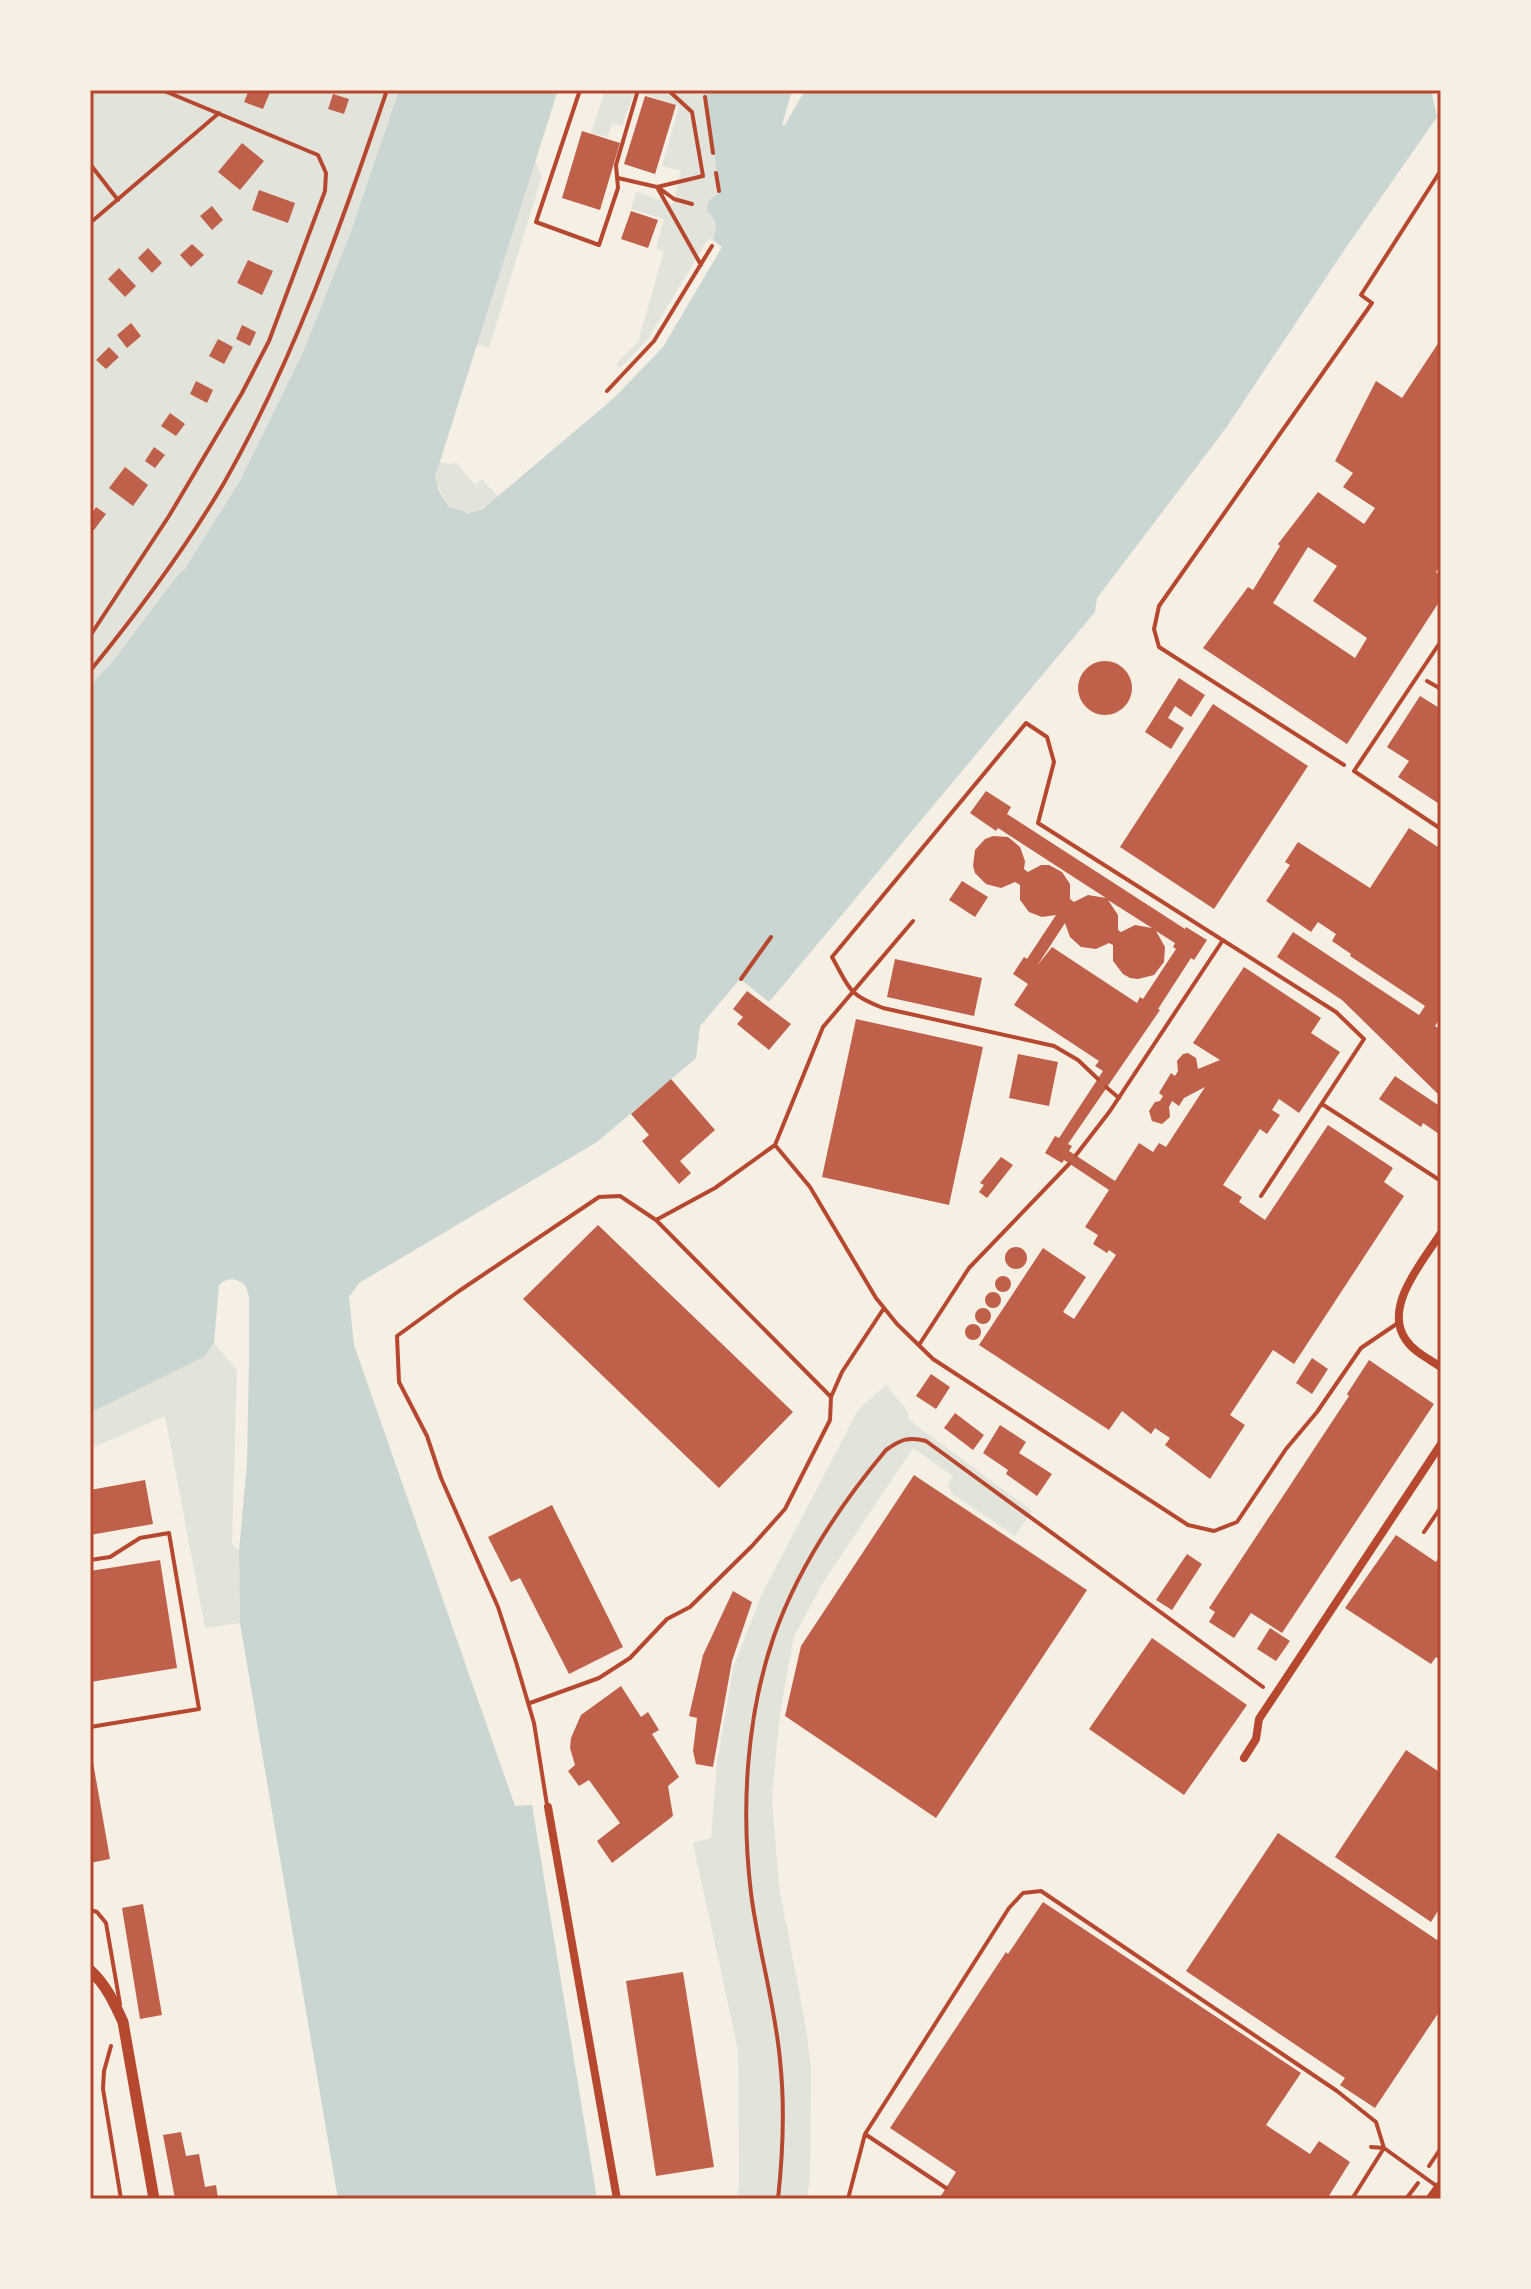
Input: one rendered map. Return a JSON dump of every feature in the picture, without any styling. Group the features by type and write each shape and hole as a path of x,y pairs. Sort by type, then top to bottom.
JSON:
{"main road":[{"path":"1433,2199 1441,2188"}],"street":[{"path":"1441,1233 1408,1284 1400,1304 1404,1339 1417,1352 1441,1367"},
{"path":"1244,1758 1256,1739 1259,1719 1441,1444"},
{"path":"548,1807 617,2199"},
{"path":"90,1970 107,1989 123,2022 154,2199"}],"lane":[{"path":"580,90 536,222 599,245 618,188 616,165 638,90"},
{"path":"657,187 703,176 692,112 668,90"},
{"path":"617,178 657,187 674,199 692,204"},
{"path":"657,187 701,265"},
{"path":"607,391 654,341 712,246"},
{"path":"1441,641 1354,771 1441,829"},
{"path":"1098,1079 1078,1060 1054,1046 883,1008 852,994 832,957 1026,723 1047,737 1054,762 1038,823 1336,1012 1364,1039 1261,1196"},
{"path":"656,1220 715,1188 775,1145 823,1027 913,921"},
{"path":"1076,1155 1119,1098 1223,940"},
{"path":"1106,1087 1119,1098"},
{"path":"1322,1103 1441,1181"},
{"path":"775,1145 810,1187 884,1308 933,1359 1188,1525 1214,1531 1237,1522 1286,1449 1317,1412 1361,1348 1400,1321"},
{"path":"919,1345 969,1268 1069,1164"},
{"path":"548,1807 529,1703 498,1607 441,1478 427,1436 399,1382 397,1336 599,1197 620,1196 656,1220 831,1397"},
{"path":"529,1703 599,1678 630,1658 667,1619 690,1607 752,1546 785,1509 830,1420 831,1397 842,1372 884,1308"},
{"path":"1424,1532 1441,1507"},
{"path":"90,1560 110,1557 140,1538 169,1533 199,1709 90,1727"},
{"path":"848,2199 865,2134 1009,1908 1023,1893 1041,1891 1337,2091 1376,2122 1384,2148 1352,2199"},
{"path":"90,1910 97,1912 106,1923 123,2022"},
{"path":"865,2134 946,2188"},
{"path":"1371,2147 1384,2148 1441,2188"}],"path":[{"path":"90,636 169,516 242,393 269,341 325,191 326,173 318,155 162,90"},
{"path":"90,671 139,611 182,548 224,483 244,444 305,312 387,90"},
{"path":"705,97 719,191"},
{"path":"90,223 219,113"},
{"path":"90,164 118,200"},
{"path":"1354,771 1159,647 1154,629 1159,606 1372,303 1361,295 1441,170"},
{"path":"741,979 771,937"},
{"path":"778,2199 783,2145 780,2059 751,1894 745,1822 751,1741 773,1638 807,1563 886,1450 902,1439 926,1441 1275,1695"},
{"path":"111,2041 103,2089 121,2199"}],"shaded area":[{"path":"90,90 399,90 350,234 304,350 241,479 184,571 90,686"},
{"path":"399,90 558,90 435,477 449,507 468,513 483,509 614,398 663,347 722,247 713,240 715,221 707,212 708,202 720,192 704,90 792,90 782,125 785,125 805,90 1431,90 1437,117 1226,428 1097,598 1095,612 769,1002 740,979 700,1026 696,1058 597,1142 359,1283 349,1297 354,1345 515,1806 532,1805 597,2199 338,2199 240,1623 239,1551 247,1464 249,1361 249,1296 245,1285 232,1279 219,1285 214,1343 204,1357 90,1413 90,686 184,570 241,479 304,350 350,234"},
{"path":"605,90 704,90 720,192 714,216 717,225 713,240 708,239 648,339 620,368 616,364 638,342 664,251 656,248 664,219 631,209 636,192 673,204 681,171 662,166 679,106 635,91 622,126 612,124 607,137 591,133"},
{"path":"535,160 542,176 489,348 477,345"},
{"path":"439,462 456,462 475,485 482,479 498,497 475,511 463,512 449,507 435,480"},
{"path":"214,1343 237,1370 232,1543 239,1551 240,1623 205,1628 165,1416 90,1449 90,1413 204,1357"},
{"path":"886,1385 908,1411 909,1420 1032,1511 1015,1536 952,1494 948,1484 953,1476 913,1448 824,1581 794,1636 780,1713 772,1797 779,1886 811,2068 810,2177 807,2199 736,2199 739,2186 738,2050 693,1843 711,1838 717,1763 733,1668 762,1594 858,1410"}],"building":[{"path":"249,90 271,90 263,109 244,102"},
{"path":"333,94 349,99 344,114 328,109"},
{"path":"645,96 676,105 655,174 624,164"},
{"path":"582,131 620,143 600,210 562,198"},
{"path":"242,143 264,161 240,190 218,172"},
{"path":"259,190 295,203 288,223 252,210"},
{"path":"212,206 223,220 212,230 200,216"},
{"path":"631,211 658,220 648,248 621,239"},
{"path":"192,244 204,255 191,267 180,255"},
{"path":"148,248 162,263 152,273 138,258"},
{"path":"248,260 273,271 262,295 237,283"},
{"path":"119,268 136,286 125,297 108,279"},
{"path":"131,323 141,336 127,348 117,335"},
{"path":"242,325 256,332 250,346 236,339"},
{"path":"218,339 233,347 224,364 209,356"},
{"path":"1441,339 1441,564 1436,572 1441,576 1441,599 1347,744 1203,648 1248,587 1253,590 1280,546 1278,544 1318,492 1364,524 1375,508 1343,487 1353,473 1335,461 1376,381 1402,398","holes":["1308,547 1337,566 1313,601 1367,638 1355,658 1273,603"]},
{"path":"109,347 119,357 106,369 96,360"},
{"path":"196,381 213,390 207,403 190,394"},
{"path":"170,413 185,424 176,436 161,426"},
{"path":"154,447 165,455 155,468 145,461"},
{"path":"125,467 148,485 133,506 109,488"},
{"path":"96,507 106,514 94,530 90,527 90,516"},
{"path":"1105,661 1124,669 1132,688 1124,707 1105,715 1086,707 1078,688 1086,669"},
{"path":"1179,678 1205,695 1191,717 1175,706 1168,718 1184,728 1171,749 1145,732"},
{"path":"1420,696 1441,709 1441,805 1398,777 1409,761 1387,747"},
{"path":"1213,704 1308,766 1214,909 1120,847"},
{"path":"986,791 1011,807 1007,814 1185,929 1207,940 1194,960 1191,958 1160,1010 1068,1144 1072,1146 1069,1151 1115,1181 1139,1143 1153,1152 1159,1143 1166,1147 1205,1087 1184,1098 1179,1106 1172,1101 1170,1117 1162,1124 1152,1121 1149,1111 1163,1096 1159,1093 1171,1073 1175,1076 1178,1071 1177,1061 1183,1054 1188,1053 1196,1058 1198,1069 1220,1060 1193,1043 1244,967 1321,1018 1311,1033 1340,1052 1299,1113 1279,1099 1272,1110 1280,1115 1267,1134 1260,1129 1223,1185 1242,1197 1239,1202 1265,1220 1328,1125 1393,1168 1384,1182 1404,1196 1294,1364 1273,1350 1230,1415 1245,1425 1210,1479 1165,1445 1170,1438 1155,1428 1151,1434 1122,1411 1109,1430 979,1345 1043,1248 1086,1277 1063,1312 1074,1319 1116,1255 1093,1244 1098,1235 1085,1227 1109,1190 1064,1160 1062,1163 1045,1153 1055,1136 1059,1138 1103,1071 1095,1066 1099,1061 1014,1005 1028,984 1013,974 1024,957 1027,959 1056,915 1042,917 1029,912 1020,900 1020,885 1015,882 1001,888 986,884 975,873 975,850 985,839 1008,837 1020,847 1025,861 1024,869 1028,872 1041,865 1049,865 1062,872 1070,884 1070,899 1074,902 1088,895 1106,898 970,813","holes":["1108,900 1152,928 1135,925 1121,932 1118,930 1118,915","1065,923 1070,937 1081,947 1096,949 1109,943 1113,945 1113,961 1130,978 1154,975 1164,962 1165,947 1156,931 1175,943 1173,947 1176,949 1143,999 1140,997 1137,1003 1052,947 1037,966"]},
{"path":"1409,828 1441,849 1441,1017 1435,1026 1441,1030 1441,1097 1342,1000 1277,957 1293,932 1419,1015 1425,1006 1350,956 1332,941 1336,934 1318,922 1311,932 1266,901 1290,865 1285,862 1298,842 1370,888"},
{"path":"962,881 988,897 975,917 949,900"},
{"path":"895,959 982,978 974,1016 887,997"},
{"path":"747,991 791,1024 769,1050 737,1024 743,1017 733,1009"},
{"path":"856,1019 983,1047 949,1205 822,1177"},
{"path":"1018,1054 1058,1062 1049,1106 1009,1098"},
{"path":"1395,1076 1441,1107 1439,1134 1423,1123 1421,1127 1379,1099"},
{"path":"671,1079 715,1130 680,1161 691,1173 679,1184 642,1141 649,1135 631,1114"},
{"path":"1001,1157 1013,1165 987,1198 979,1192 984,1185 980,1183"},
{"path":"598,1225 793,1412 719,1488 523,1299"},
{"path":"1016,1247 1024,1250 1027,1258 1024,1266 1016,1269 1008,1266 1005,1258 1008,1250"},
{"path":"1003,1276 1011,1284 1003,1292 995,1284"},
{"path":"993,1292 1001,1300 993,1308 985,1300"},
{"path":"983,1308 991,1316 983,1324 975,1316"},
{"path":"973,1324 981,1332 973,1340 965,1332"},
{"path":"1312,1358 1328,1369 1312,1394 1296,1383"},
{"path":"1369,1360 1434,1404 1282,1633 1251,1613 1234,1638 1209,1622 1215,1612 1209,1608 1349,1396 1347,1394"},
{"path":"931,1374 950,1387 936,1409 916,1396"},
{"path":"955,1413 984,1435 973,1450 944,1428"},
{"path":"1000,1425 1026,1442 1019,1453 1052,1474 1037,1496 983,1453"},
{"path":"914,1475 1087,1590 936,1818 785,1716 801,1646"},
{"path":"145,1480 153,1524 90,1535 90,1490"},
{"path":"552,1505 623,1647 569,1674 520,1578 511,1582 488,1537"},
{"path":"1396,1535 1436,1562 1441,1554 1441,1660 1436,1657 1431,1664 1345,1608"},
{"path":"1187,1554 1202,1564 1172,1610 1156,1600"},
{"path":"160,1560 177,1668 90,1682 90,1571"},
{"path":"733,1591 752,1602 732,1661 713,1767 696,1764 693,1751 697,1718 689,1716 703,1655"},
{"path":"1270,1628 1290,1641 1276,1661 1257,1649"},
{"path":"1152,1638 1247,1705 1184,1795 1089,1729"},
{"path":"621,1686 641,1717 648,1712 659,1730 652,1734 679,1777 668,1786 673,1816 612,1863 597,1841 620,1823 589,1780 579,1786 568,1771 575,1765 570,1748 571,1738 581,1715"},
{"path":"90,1745 110,1859 90,1863"},
{"path":"1406,1750 1441,1773 1441,1906 1431,1922 1335,1857"},
{"path":"1278,1833 1437,1940 1441,1935 1441,2009 1375,2108 1340,2085 1345,2078 1186,1971"},
{"path":"1043,1902 1301,2073 1266,2125 1310,2154 1319,2141 1350,2162 1327,2199 939,2199 956,2172 890,2128 1006,1952 1008,1954"},
{"path":"143,1904 162,2015 140,2019 122,1908"},
{"path":"683,1972 714,2167 656,2176 626,1981"},
{"path":"181,2132 186,2156 199,2154 205,2187 216,2185 218,2199 175,2199 163,2135"}]}
